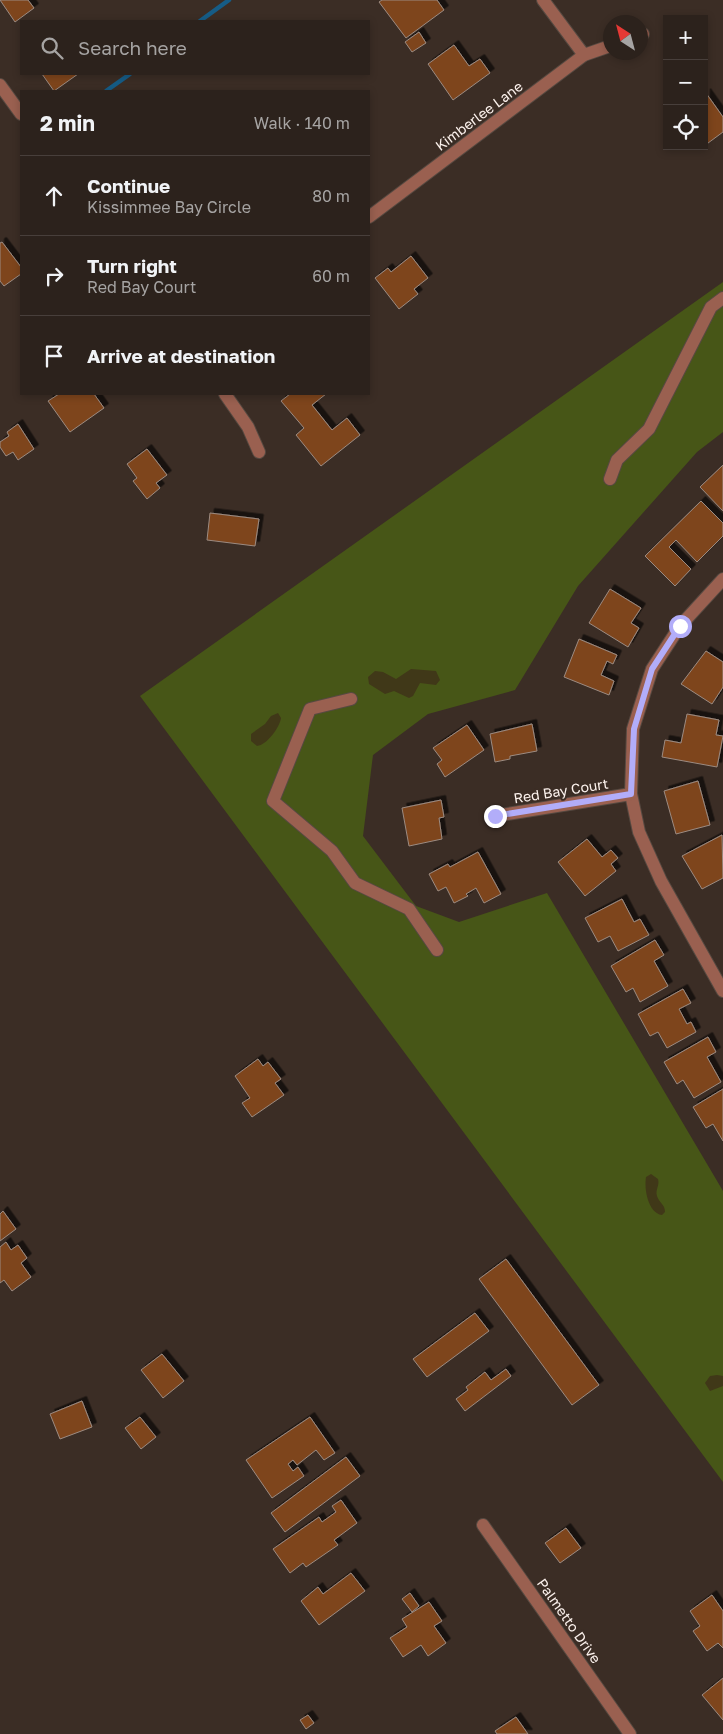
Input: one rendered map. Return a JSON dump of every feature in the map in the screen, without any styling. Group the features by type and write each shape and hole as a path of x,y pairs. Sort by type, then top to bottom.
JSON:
{"street":[{"path":"544,0 584,55"},
{"name":"Kimberlee Lane","path":"370,216 584,55 603,48"},
{"path":"0,86 20,113"},
{"path":"610,479 617,460 649,429 711,307 723,298"},
{"path":"226,395 248,427 259,452"},
{"path":"723,579 680,626 652,669 634,729 631,794 639,832 661,881 723,991"},
{"path":"350,699 310,709 273,801 332,851 355,883 408,909 437,950"},
{"name":"Red Bay Court","path":"495,816 631,794"},
{"name":"Palmetto Drive","path":"483,1525 630,1734"}],"green space":[{"path":"723,282 723,432 697,452 578,586 515,690 428,714 373,755 363,836 416,906 459,922 547,893 723,1191 723,1482 140,696"}],"sand":[{"path":"411,669 436,671 440,680 436,685 420,683 413,696 409,698 394,691 385,694 369,684 368,677 375,671 383,672 396,679"},
{"path":"278,713 281,718 276,731 269,739 257,746 251,741 251,734 265,724 271,716"},
{"path":"651,1174 658,1179 657,1196 665,1209 662,1215 653,1210 648,1200 646,1177"},
{"path":"710,1376 723,1376 723,1386 710,1391 705,1383"}],"building":[{"path":"0,0 28,0 34,8 15,22"},
{"path":"382,0 437,0 444,10 406,38 379,2"},
{"path":"419,32 426,43 412,52 405,42"},
{"path":"454,45 469,66 480,59 490,73 453,100 428,64"},
{"path":"43,75 77,75 55,90 53,90"},
{"path":"708,96 723,117 723,132 708,143"},
{"path":"2,242 20,266 20,275 4,286 0,281 0,243"},
{"path":"411,256 428,278 414,289 418,294 399,309 375,278 388,268 391,272"},
{"path":"57,395 95,395 104,408 70,432 48,401"},
{"path":"289,395 325,395 312,405 332,430 347,418 360,435 321,466 296,435 304,428 281,401"},
{"path":"18,424 34,449 18,460 13,452 6,456 0,447 0,442 9,436 7,432"},
{"path":"147,449 167,475 156,483 160,488 147,499 133,481 137,478 127,464"},
{"path":"723,465 723,511 700,487"},
{"path":"701,501 723,523 723,536 697,562 676,540 669,547 691,569 675,586 645,556"},
{"path":"210,513 259,519 255,546 207,540"},
{"path":"610,589 641,608 631,623 639,628 628,647 589,623"},
{"path":"579,639 617,655 613,664 607,661 601,675 614,681 609,695 564,677"},
{"path":"706,651 723,662 723,687 712,704 681,684"},
{"path":"687,714 719,720 716,735 723,736 717,767 662,757 665,740 681,743"},
{"path":"532,724 537,751 510,756 510,759 495,762 490,734"},
{"path":"467,725 484,750 445,777 437,764 442,760 433,748"},
{"path":"698,781 710,825 676,834 664,791"},
{"path":"441,800 444,817 439,818 442,839 409,846 402,808"},
{"path":"722,835 723,878 702,889 682,856"},
{"path":"587,839 602,857 611,850 618,858 611,864 616,871 585,896 558,862"},
{"path":"478,852 501,894 484,903 476,888 466,894 468,896 454,903 446,887 438,891 429,874 448,864 450,867"},
{"path":"622,899 634,922 640,919 649,935 618,951 610,936 598,942 585,918"},
{"path":"655,940 664,955 654,961 668,986 640,1002 633,988 626,992 611,966"},
{"path":"683,989 691,1003 679,1009 687,1024 691,1022 696,1032 667,1048 658,1032 650,1036 638,1014"},
{"path":"708,1037 716,1052 707,1057 721,1082 694,1098 683,1080 677,1084 664,1062"},
{"path":"258,1059 263,1066 268,1062 281,1079 275,1083 284,1095 252,1117 242,1103 250,1098 235,1076"},
{"path":"723,1089 723,1141 713,1124 706,1128 693,1107"},
{"path":"3,1211 16,1229 0,1241 0,1214"},
{"path":"6,1242 11,1250 18,1245 27,1258 21,1263 31,1277 12,1291 4,1280 0,1283 0,1247"},
{"path":"506,1259 599,1385 572,1405 479,1279"},
{"path":"475,1313 489,1331 427,1377 413,1359"},
{"path":"162,1354 184,1381 163,1398 141,1370"},
{"path":"506,1369 511,1376 465,1411 456,1399 468,1390 466,1387 485,1372 491,1380"},
{"path":"82,1401 92,1427 60,1439 50,1414"},
{"path":"140,1417 156,1437 141,1449 125,1428"},
{"path":"310,1417 335,1453 324,1460 316,1450 297,1465 293,1460 288,1464 293,1471 298,1467 304,1476 272,1498 246,1460"},
{"path":"346,1457 360,1476 285,1532 271,1513"},
{"path":"341,1500 357,1523 334,1540 338,1545 306,1567 303,1563 290,1573 273,1549 319,1517 322,1522 336,1512 332,1506"},
{"path":"566,1528 581,1548 560,1563 545,1543"},
{"path":"351,1573 365,1591 319,1625 301,1601 318,1587 323,1594"},
{"path":"410,1593 419,1606 412,1612 402,1599"},
{"path":"712,1595 723,1611 723,1648 718,1643 707,1651 693,1631 700,1626 690,1611"},
{"path":"429,1602 442,1621 434,1626 446,1643 428,1656 421,1645 403,1657 390,1638 407,1627 402,1619"},
{"path":"723,1678 723,1720 702,1695"},
{"path":"308,1715 314,1723 306,1729 300,1720"},
{"path":"516,1717 528,1734 497,1734 495,1731"}],"waterway":[{"path":"201,20 229,0"},
{"path":"107,90 129,75"}],"route":[{"path":"495,816 631,794 634,729 652,669 680,626"}]}
